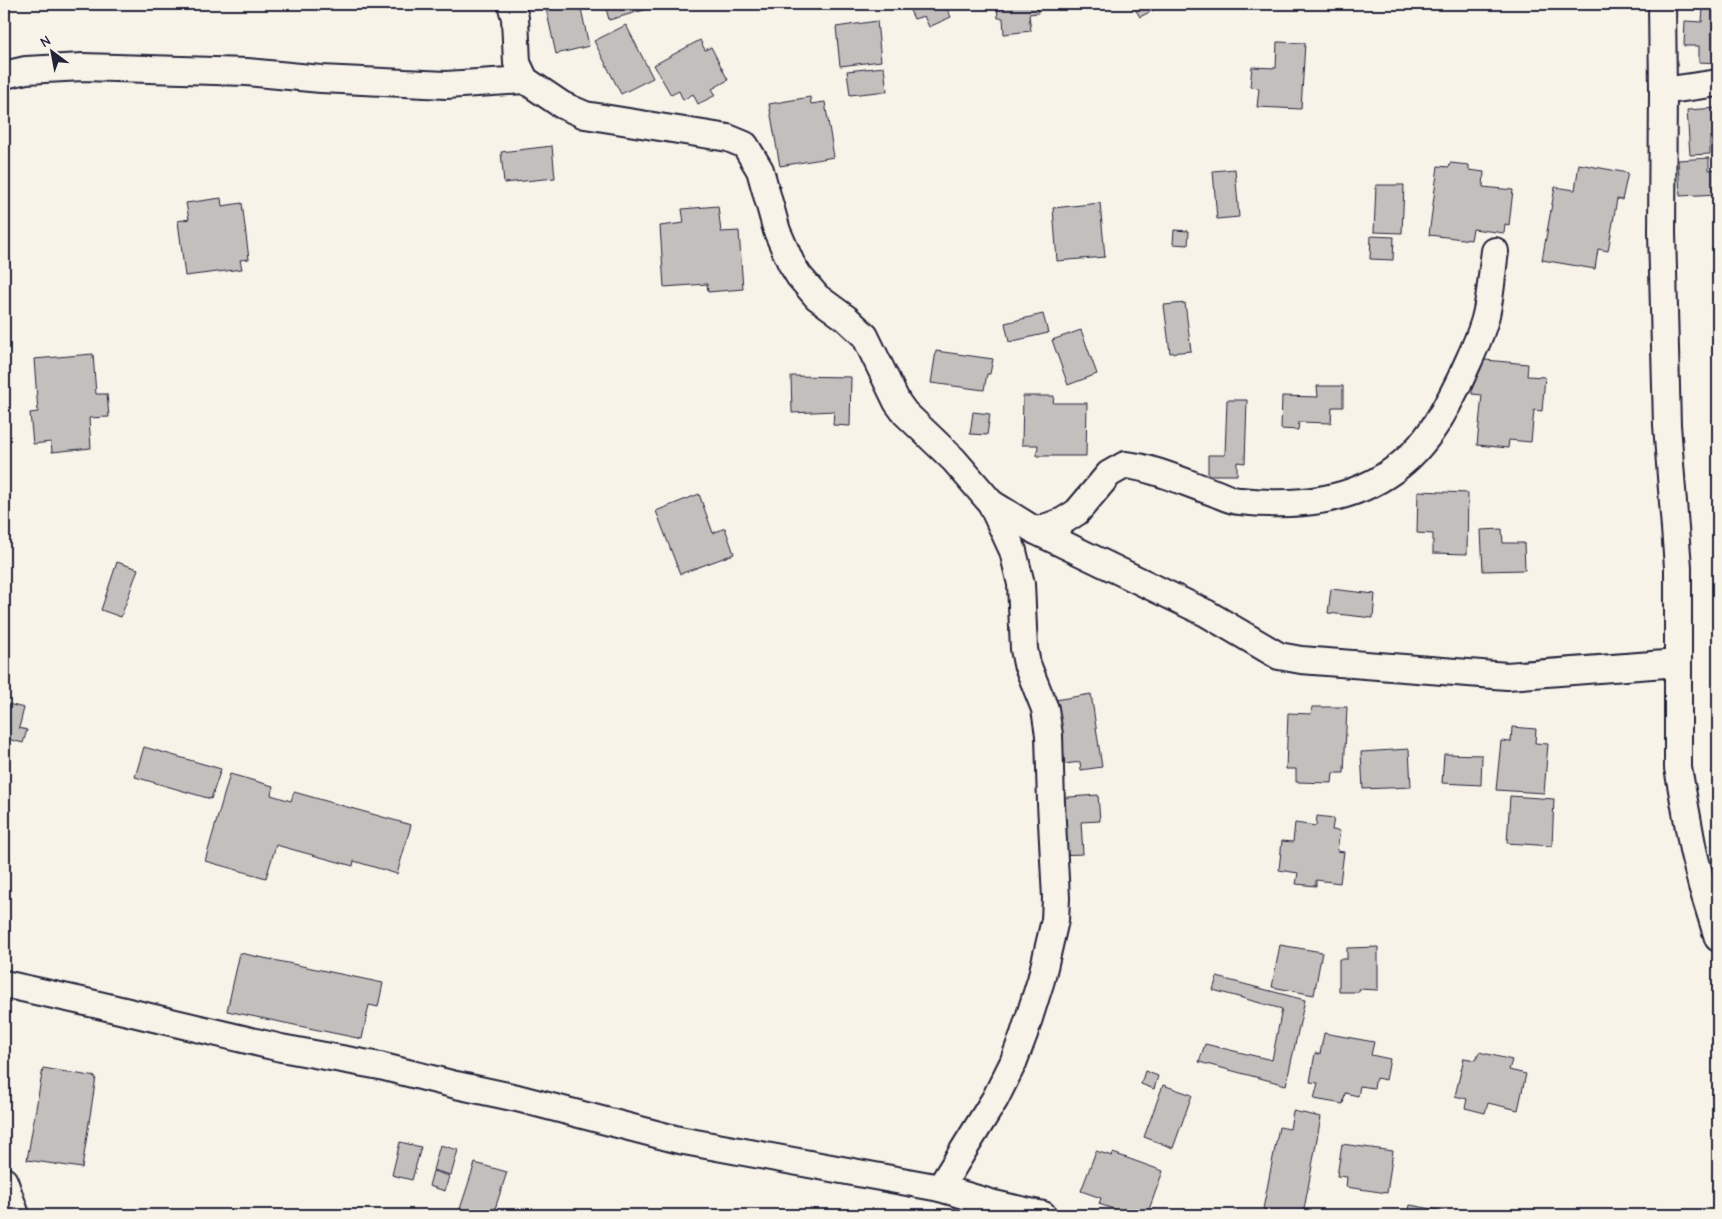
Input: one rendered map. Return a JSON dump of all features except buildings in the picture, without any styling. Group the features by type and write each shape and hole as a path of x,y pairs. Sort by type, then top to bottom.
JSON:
{"street":[{"path":"510,4 516,18 518,63 525,80 562,105 586,115 728,138 745,145 760,170 777,231 799,276 817,297 847,319 865,336 896,402 954,460 990,503 1013,551 1021,584 1024,649 1027,664 1045,709 1049,735 1056,898 1055,920 1041,980 1013,1063 995,1099 940,1188"},
{"path":"1662,4 1662,232 1667,425 1678,567 1678,768 1693,850 1718,938"},
{"path":"4,74 26,70 83,67 246,72 321,79 437,84 525,80"},
{"path":"1663,91 1718,83"},
{"path":"1036,531 1063,521 1077,512 1109,474 1125,465 1143,468 1237,501 1312,503 1362,488 1378,481 1397,468 1428,436 1453,394 1481,332 1486,314 1495,251"},
{"path":"990,503 1036,531 1206,613 1279,656 1301,660 1507,676 1678,663"},
{"path":"4,984 281,1048 380,1066 517,1098 679,1140 940,1188 994,1204 1043,1215"},
{"path":"4,1181 16,1215"}]}
